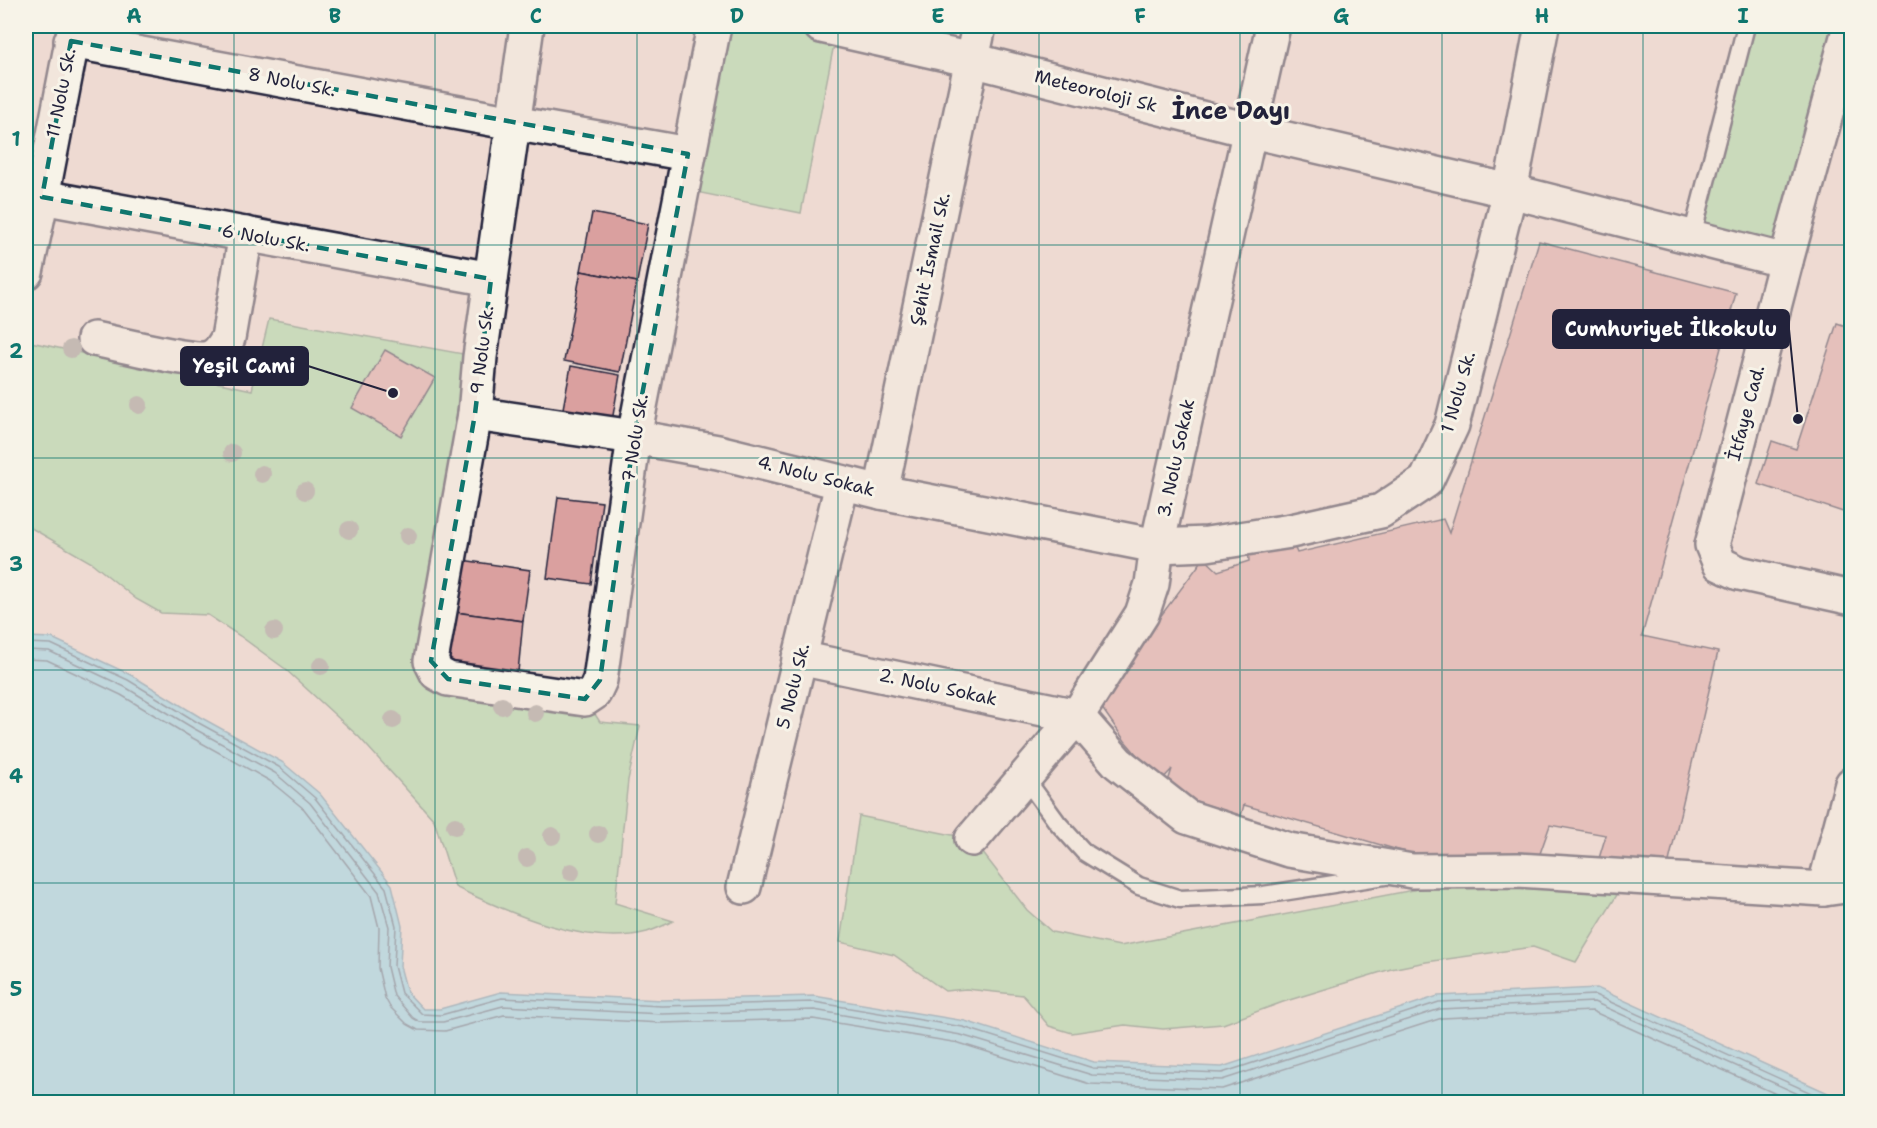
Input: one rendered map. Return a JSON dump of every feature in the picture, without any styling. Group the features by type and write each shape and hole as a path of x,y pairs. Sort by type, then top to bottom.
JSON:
{"street":[{"name":"9 Nolu Sk.","path":"437,673 431,661 475,414 480,357 527,26"},
{"name":"7 Nolu Sk.","path":"437,673 448,679 585,699 594,693 600,681 634,437 714,26"},
{"name":"Meteoroloji Sk","path":"821,26 972,60 1248,130 1510,191 1786,261"},
{"name":"Şehit İsmail Sk.","path":"881,492 979,26"},
{"name":"3. Nolu Sokak","path":"972,838 1077,716 1142,614 1152,584 1157,546 1273,26"},
{"name":"1 Nolu Sk.","path":"1157,546 1207,544 1291,531 1381,511 1426,481 1452,424 1510,191 1542,26"},
{"name":"İtfaye Cad.","path":"1850,26 1712,545 1720,564 1739,573 1851,598"},
{"name":"8 Nolu Sk.","path":"73,33 513,123 688,154"},
{"name":"11 Nolu Sk.","path":"26,272 73,33"},
{"name":"6 Nolu Sk.","path":"42,196 491,279"},
{"path":"94,339 186,358 208,359 220,352 228,338 246,234"},
{"name":"4. Nolu Sokak","path":"475,414 634,437 718,452 842,484 1157,546"},
{"name":"5 Nolu Sk.","path":"744,887 842,484"},
{"name":"2. Nolu Sokak","path":"800,658 1077,716"},
{"path":"1077,716 1118,763 1187,817 1289,850 1412,871 1518,870 1838,887 1851,784"}],"lane":[{"path":"1692,236 1746,26"},
{"path":"1025,778 1057,822 1084,852 1139,886 1180,899 1263,895 1412,871"}],"highlighted area":[{"path":"71,41 688,154 634,437 600,680 585,699 448,679 431,661 475,414 491,279 42,197"}],"green space":[{"path":"714,26 821,26 837,29 801,213 681,189"},
{"path":"1746,26 1850,26 1786,261 1692,236"},
{"path":"269,319 480,357 437,673 585,699 600,722 640,726 628,780 615,903 673,921 647,932 624,936 574,932 524,917 455,887 434,820 359,737 284,668 208,615 161,613 136,599 92,563 26,525 26,341 252,390"},
{"path":"859,816 972,839 1027,910 1052,932 1120,946 1518,870 1628,877 1576,962 1533,947 1426,962 1391,969 1283,1002 1223,1024 1163,1029 1125,1025 1072,1033 1049,1026 1023,995 966,989 945,991 894,955 840,942"}],"water":[{"path":"26,637 52,638 131,675 200,717 282,762 320,794 392,885 402,926 400,966 407,992 423,1009 440,1009 501,992 662,1000 814,996 965,1021 1094,1062 1222,1067 1438,996 1597,988 1828,1093 1841,1102 26,1102"}],"building":[{"path":"592,213 648,224 637,282 581,271"},
{"path":"1539,241 1736,293 1642,636 1718,652 1668,866 1597,865 1606,835 1550,825 1537,862 1422,857 1244,805 1241,816 1165,791 1172,769 1160,782 1125,741 1097,701 1204,558 1218,571 1249,561 1248,546 1292,541 1297,553 1443,519 1449,533"},
{"path":"581,271 637,282 620,372 564,361"},
{"path":"1837,323 1852,328 1852,515 1758,484 1772,441 1796,449"},
{"path":"385,350 435,378 401,436 352,408"},
{"path":"571,366 620,375 611,427 561,419"},
{"path":"558,497 602,502 591,584 547,578"},
{"path":"455,559 530,570 523,621 447,611"},
{"path":"447,611 523,621 518,672 440,663"}],"place":[{"name":"Yeşil Cami","path":"393,393"},
{"name":"Cumhuriyet İlkokulu","path":"1798,419"}],"district":[{"name":"İnce Dayı","path":"1231,111"}]}
